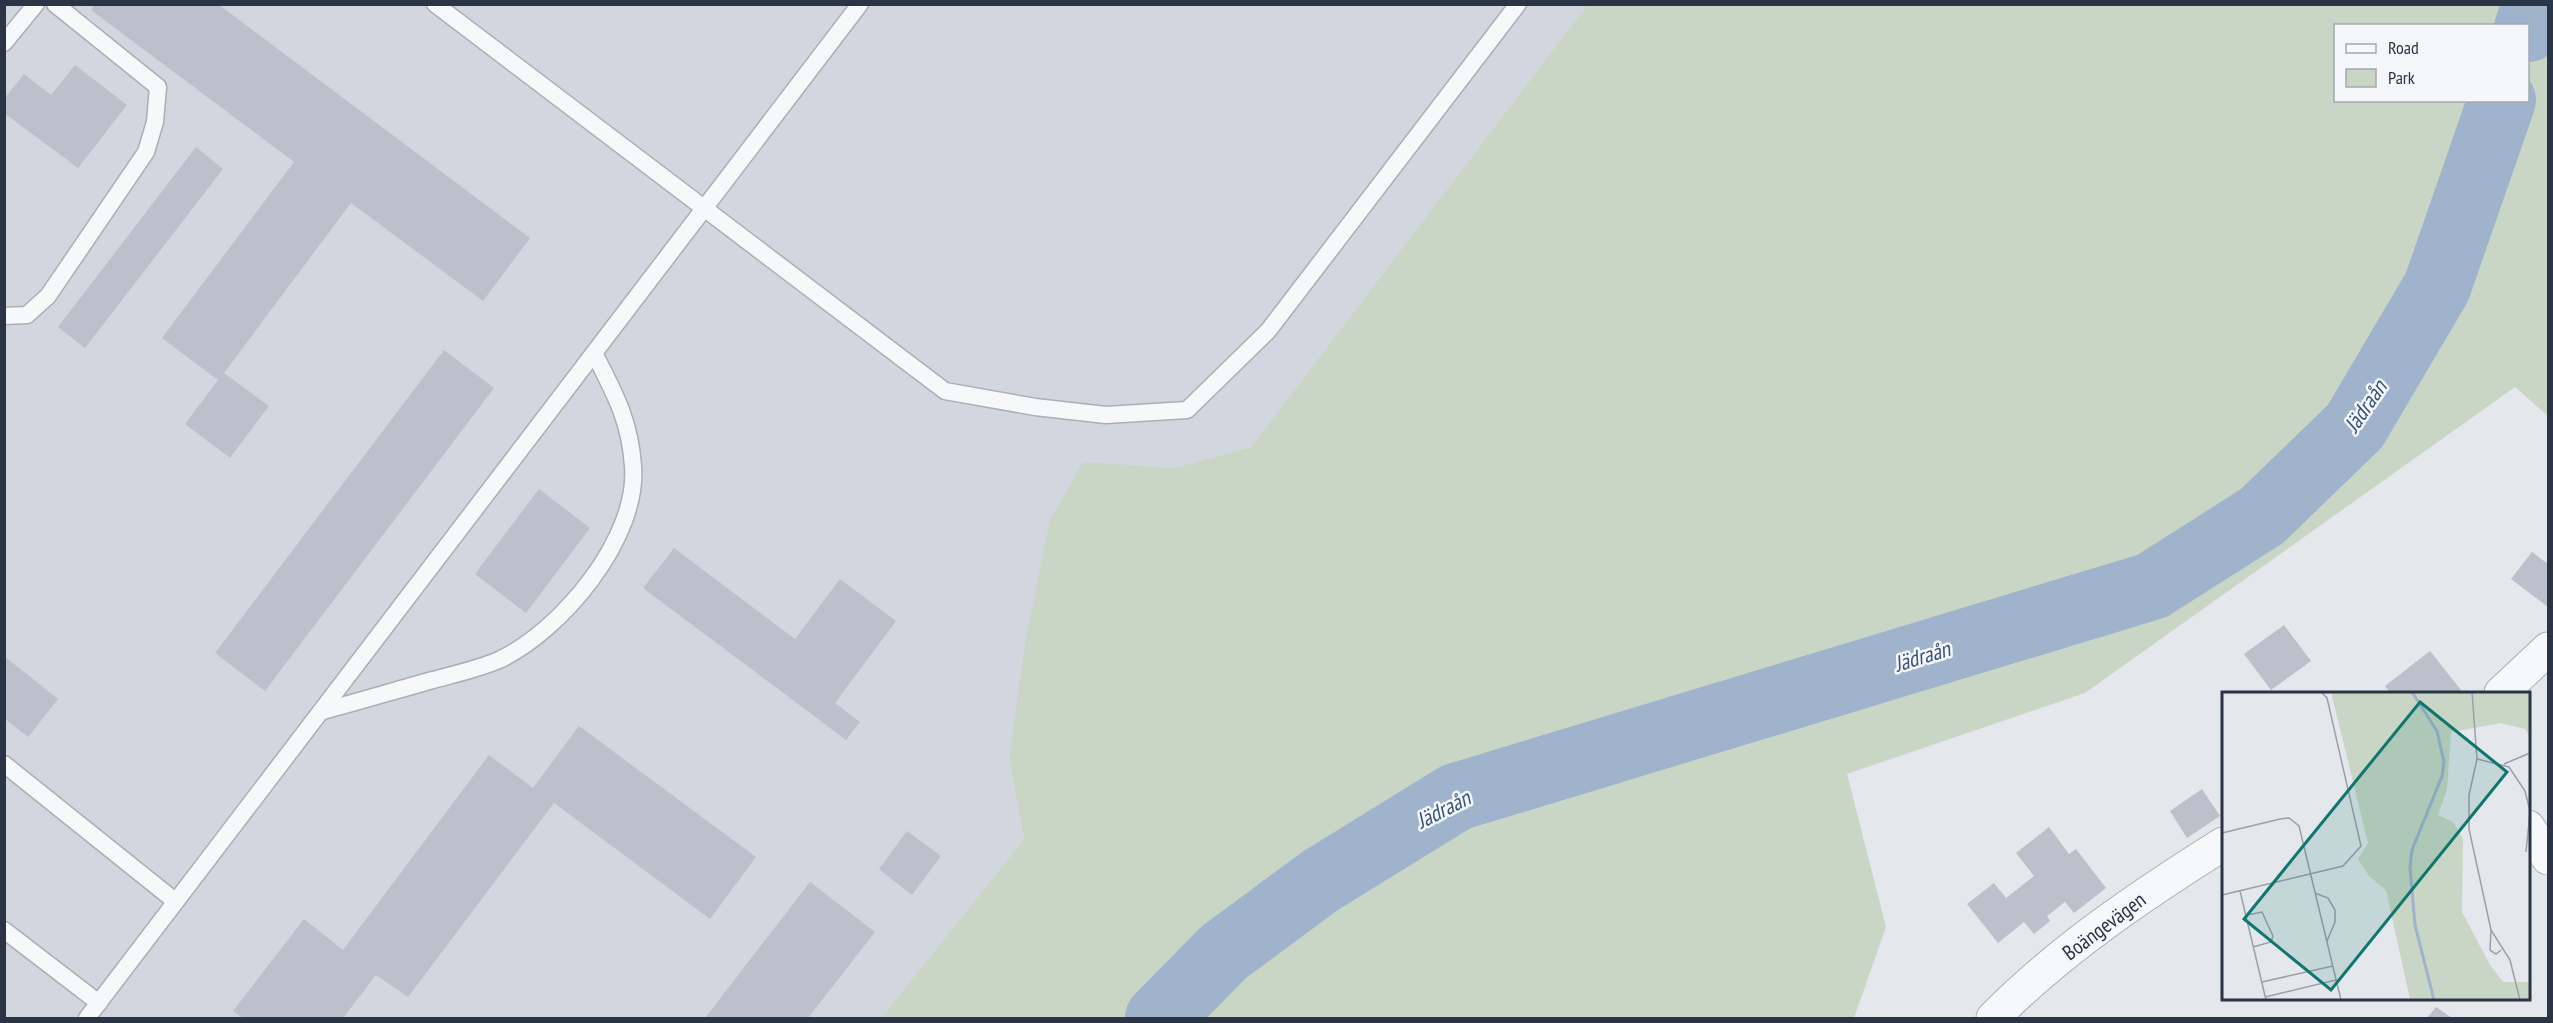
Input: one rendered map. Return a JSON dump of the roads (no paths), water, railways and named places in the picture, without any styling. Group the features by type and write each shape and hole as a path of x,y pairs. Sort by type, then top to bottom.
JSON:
{"street":[{"path":"2502,692 2548,649"},
{"path":"2529,829 2548,858"},
{"name":"Boängevägen","path":"1993,1018 2072,948 2172,876 2222,845"}],"lane":[{"path":"4,43 36,4"},
{"path":"4,316 27,315 48,296 146,152 154,122 158,87 54,4"},
{"path":"435,4 945,391 1035,407 1106,415 1187,410 1268,331 1518,4"},
{"path":"87,1018 595,356 860,4"},
{"path":"323,711 497,661 528,645 584,590 610,550 627,515 633,468 623,410 595,356"},
{"path":"4,764 175,901"},
{"path":"4,930 99,1003"}],"waterway":[{"name":"Jädraån","path":"2529,25 2536,4"},
{"name":"Jädraån","path":"1159,1018 1224,952 1320,881 1456,797 2152,586 2262,516 2355,426 2437,287 2501,102"}]}
